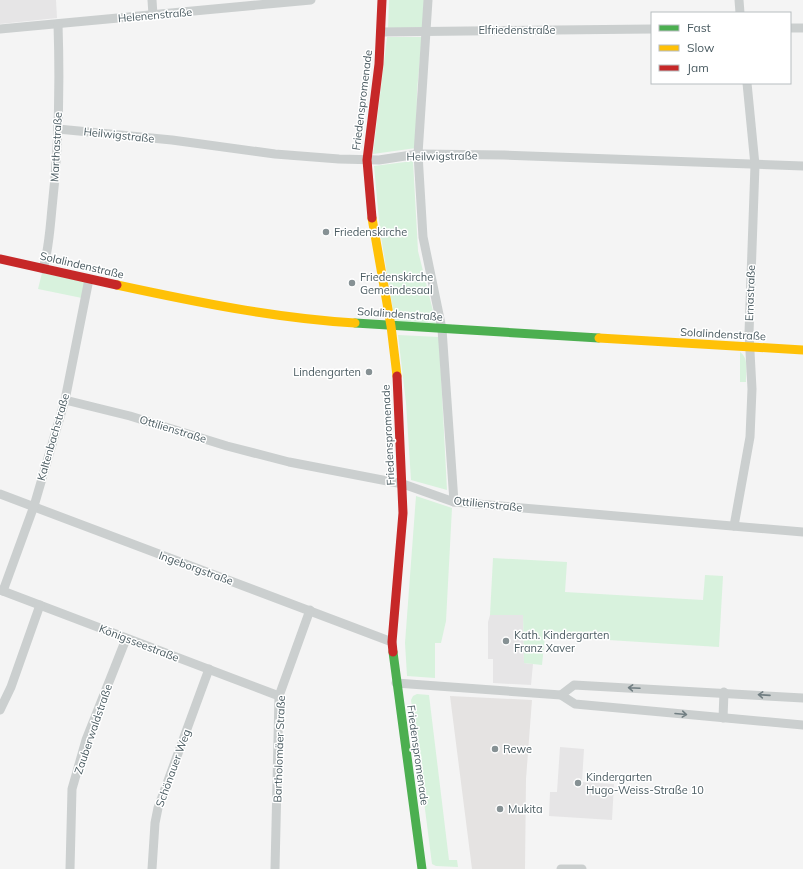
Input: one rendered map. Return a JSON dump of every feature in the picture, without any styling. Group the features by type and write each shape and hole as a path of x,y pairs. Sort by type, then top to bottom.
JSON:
{"street":[{"path":"152,0 153,15"},
{"name":"Helenenstraße","path":"0,29 311,0"},
{"name":"Friedenspromenade","path":"382,0 381,32 367,160 373,225 391,326 399,389 403,484 399,569 392,642 396,683 422,869"},
{"path":"428,0 418,154 423,237 442,330 454,502"},
{"path":"739,0 740,12"},
{"name":"Marthastraße","path":"43,269 47,256 54,191 58,129 58,24"},
{"path":"791,28 803,28"},
{"name":"Elfriedenstraße","path":"381,32 651,29"},
{"name":"Ernastraße","path":"734,526 750,437 752,389 750,347 750,271 755,165 746,84"},
{"name":"Heilwigstraße","path":"58,129 172,140 275,154 367,160 418,154 504,155 803,166"},
{"name":"Solalindenstraße","path":"0,259 210,305 308,320 442,330 803,350"},
{"name":"Kaltenbachstraße","path":"1,590 34,506 65,400 89,279"},
{"name":"Ottilienstraße","path":"65,400 130,416 228,446 282,460 403,484 454,502 803,532"},
{"name":"Ingeborgstraße","path":"0,494 392,642"},
{"name":"Königsseestraße","path":"1,590 279,696"},
{"path":"0,710 11,687 40,605"},
{"name":"Bartholomäer Straße","path":"275,869 279,696 310,610"},
{"name":"Zauberwaldstraße","path":"70,869 72,789 86,740 126,638"},
{"name":"Schönauer Weg","path":"152,869 155,823 158,808 209,670"},
{"path":"396,683 561,695 575,704 803,725"},
{"path":"561,695 574,685 724,692 803,698"},
{"path":"723,718 724,692"},
{"path":"561,869 582,869"}],"shaded area":[{"path":"0,0 56,0 57,18 0,24"},
{"name":"Kath. Kindergarten Franz Xaver","path":"490,615 523,615 524,663 533,664 531,685 493,683 493,659 488,659 488,622"},
{"path":"450,696 532,700 526,779 525,869 472,869"},
{"name":"Kindergarten Hugo-Weiss-Straße 10","path":"560,747 584,749 582,782 614,784 612,820 549,816 550,792 557,792"}],"green space":[{"path":"389,0 424,0 423,27 388,29"},
{"path":"387,37 422,37 417,91 416,148 373,154"},
{"path":"413,161 418,251 436,323 395,322 380,231 374,166"},
{"path":"42,273 86,282 82,298 38,289"},
{"path":"398,335 439,337 447,490 411,480 406,403"},
{"path":"740,352 746,361 746,382 740,382"},
{"path":"416,496 452,508 446,621 441,643 435,643 435,678 407,676 405,643"},
{"path":"493,558 567,562 565,592 703,600 705,575 723,576 719,647 545,636 542,665 524,663 523,615 490,615"},
{"path":"417,694 429,695 449,860 457,860 458,867 436,866 432,864 411,700 413,696"}],"traffic: fast":[{"path":"355,323 599,338"},
{"path":"393,652 422,869"}],"traffic: slow":[{"path":"372,218 391,326 397,376"},
{"path":"117,285 265,313 325,321 355,323"},
{"path":"599,338 803,350"}],"traffic: jam":[{"path":"372,218 367,160 379,64 382,0"},
{"path":"0,259 117,285"},
{"path":"393,652 392,642 403,513 397,376"}],"place":[{"name":"Friedenskirche","path":"326,232"},
{"name":"Friedenskirche Gemeindesaal","path":"352,283"},
{"name":"Lindengarten","path":"369,372"},
{"name":"Kath. Kindergarten Franz Xaver","path":"506,641"},
{"name":"Rewe","path":"495,749"},
{"name":"Kindergarten Hugo-Weiss-Straße 10","path":"578,783"},
{"name":"Mukita","path":"500,809"}]}
